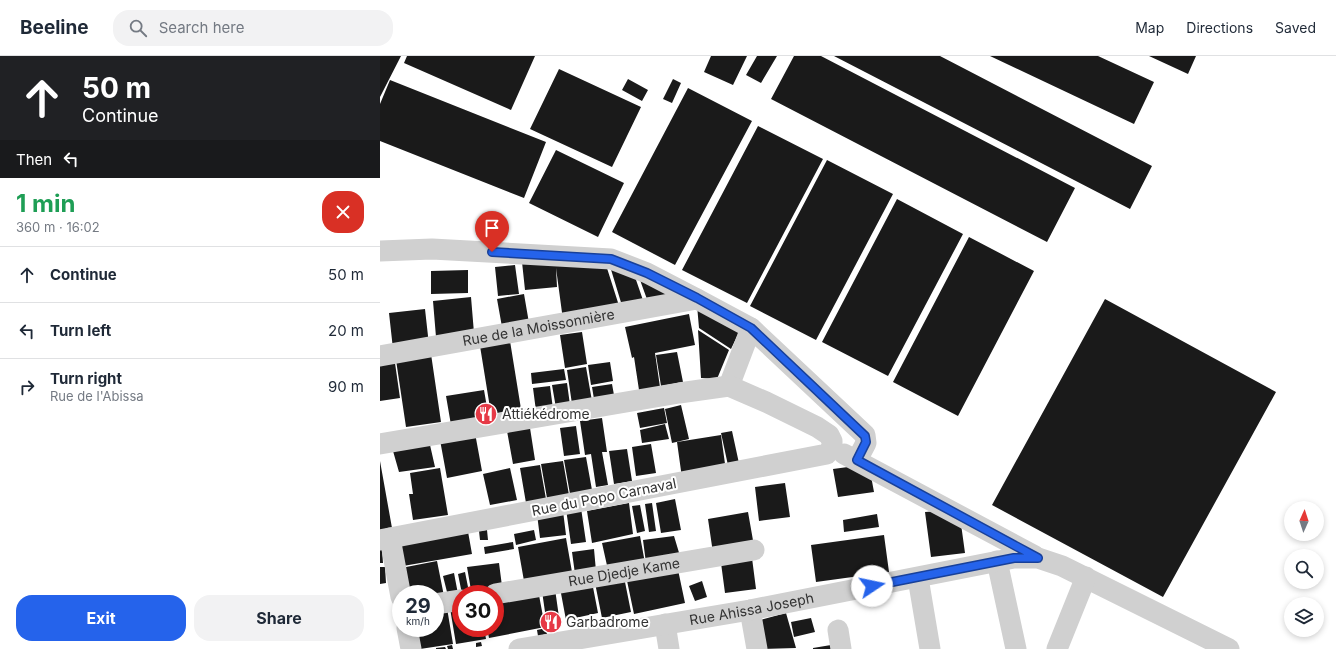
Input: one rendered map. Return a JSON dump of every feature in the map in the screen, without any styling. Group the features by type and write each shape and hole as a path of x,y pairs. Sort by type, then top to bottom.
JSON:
{"street":[{"path":"380,251 432,250 611,259 647,273 697,298 751,328 865,436 866,442 857,460"},
{"name":"Rue de la Moissonnière","path":"380,356 697,298"},
{"path":"727,387 751,328"},
{"path":"380,444 679,393 727,387 760,399 817,427 829,435 832,441 830,450 857,460 1038,558 1062,566 1086,577 1230,649"},
{"name":"Rue du Popo Carnaval","path":"385,539 830,450"},
{"path":"385,539 398,585"},
{"name":"Rue Djedje Kame","path":"504,592 754,550"},
{"name":"Rue Ahissa Joseph","path":"518,649 584,644 665,624 750,610 918,578 990,562 1014,558 1038,558"},
{"path":"990,562 1016,649"},
{"path":"1057,649 1086,577"},
{"path":"918,578 930,649"},
{"path":"750,610 757,649"},
{"path":"665,624 669,649"},
{"path":"409,637 411,649"}],"building":[{"path":"380,56 401,56 380,97"},
{"path":"407,56 535,56 511,110 404,63"},
{"path":"711,56 747,56 733,85 704,72"},
{"path":"757,56 777,56 761,83 746,75"},
{"path":"794,56 821,56 1075,188 1047,242 771,99"},
{"path":"834,56 940,56 1152,166 1130,209"},
{"path":"990,56 1098,56 1154,82 1134,124"},
{"path":"1149,56 1196,56 1188,74"},
{"path":"559,69 641,107 612,167 530,129"},
{"path":"628,79 648,90 642,101 622,90"},
{"path":"673,79 681,83 672,103 663,99"},
{"path":"390,80 546,142 524,198 380,141 380,104"},
{"path":"688,88 752,121 675,265 612,232"},
{"path":"758,126 823,159 747,303 682,270"},
{"path":"556,150 624,183 598,237 529,203"},
{"path":"827,160 893,194 816,340 750,306"},
{"path":"897,199 963,234 888,376 822,342"},
{"path":"969,237 1034,271 958,416 893,382"},
{"path":"522,262 606,265 621,312 563,320 556,268 557,287 525,290"},
{"path":"609,263 634,274 645,306 623,309"},
{"path":"515,265 519,294 498,296 495,267"},
{"path":"468,270 468,293 431,294 431,271"},
{"path":"640,280 675,293 648,302"},
{"path":"524,294 529,323 502,327 497,299"},
{"path":"471,297 474,333 436,337 433,301"},
{"path":"1105,299 1276,392 1163,597 992,505"},
{"path":"697,305 741,328 731,349 699,328"},
{"path":"425,309 429,345 393,349 389,313"},
{"path":"689,314 695,345 655,353 660,387 639,390 634,357 632,358 625,327"},
{"path":"698,330 729,350 717,379 701,378"},
{"path":"582,332 587,364 565,368 560,335"},
{"path":"510,341 521,409 491,414 480,346"},
{"path":"677,352 683,382 661,386 656,355"},
{"path":"431,354 441,422 406,427 396,360"},
{"path":"610,362 613,381 591,385 588,365"},
{"path":"395,363 400,398 380,401 380,365"},
{"path":"586,367 592,401 572,404 567,370"},
{"path":"564,369 566,380 532,384 531,373"},
{"path":"567,383 570,405 556,408 552,385"},
{"path":"612,384 614,395 594,399 592,387"},
{"path":"550,386 553,409 536,411 533,388"},
{"path":"484,390 489,419 451,425 446,396"},
{"path":"681,405 689,439 672,443 665,409"},
{"path":"664,408 667,423 640,428 637,413"},
{"path":"602,418 607,452 602,452 608,485 596,487 591,454 585,455 580,421"},
{"path":"665,424 669,439 642,443 640,430"},
{"path":"576,426 580,454 564,456 560,428"},
{"path":"530,428 535,460 513,464 507,431"},
{"path":"732,431 740,468 729,470 721,433"},
{"path":"475,433 482,471 447,478 440,440"},
{"path":"721,435 726,471 682,478 677,442"},
{"path":"651,444 656,473 636,476 632,447"},
{"path":"430,445 435,467 399,472 393,451"},
{"path":"627,449 632,481 614,484 609,451"},
{"path":"586,457 592,490 570,494 564,460"},
{"path":"380,461 392,528 380,530"},
{"path":"563,461 569,495 547,498 541,464"},
{"path":"540,465 546,499 526,503 520,468"},
{"path":"848,467 871,476 874,492 838,497 833,469"},
{"path":"440,468 448,515 413,520 409,494 413,494 410,473"},
{"path":"510,468 517,500 490,505 483,474"},
{"path":"785,483 790,517 759,521 755,487"},
{"path":"675,499 681,530 661,533 656,503"},
{"path":"629,503 633,534 592,543 587,511"},
{"path":"652,503 656,531 649,532 645,504"},
{"path":"640,505 645,531 637,533 632,506"},
{"path":"581,508 586,542 571,544 566,509"},
{"path":"563,511 566,535 540,538 537,514"},
{"path":"939,511 961,524 965,553 931,557 925,512"},
{"path":"748,512 754,546 713,553 708,519"},
{"path":"877,514 879,527 844,532 843,520"},
{"path":"467,526 472,554 403,566 398,538"},
{"path":"487,530 488,540 480,540 479,531"},
{"path":"534,530 536,540 516,545 514,534"},
{"path":"884,535 889,572 816,582 811,545"},
{"path":"640,536 645,563 608,570 602,543"},
{"path":"674,536 680,556 646,563 643,540"},
{"path":"566,538 572,572 524,581 518,547"},
{"path":"513,542 514,549 485,554 484,547"},
{"path":"594,549 596,571 575,574 572,552"},
{"path":"380,550 382,550 383,563 380,563"},
{"path":"752,558 756,589 725,593 721,563"},
{"path":"437,561 442,585 404,585 401,568"},
{"path":"499,563 502,585 470,585 467,567"},
{"path":"677,565 685,603 634,614 626,576"},
{"path":"380,567 385,567 386,583 380,584"},
{"path":"465,572 468,585 460,585 458,574"},
{"path":"454,573 456,585 452,585 452,595 448,596 443,576"},
{"path":"624,577 631,612 602,618 595,583"},
{"path":"702,581 707,597 695,601 689,586"},
{"path":"592,582 598,613 566,620 560,588"},
{"path":"555,589 560,624 547,626 542,591"},
{"path":"538,590 545,627 504,635 504,596"},
{"path":"444,608 447,608 453,644 420,649 418,637 444,637"},
{"path":"450,608 452,608 452,620"},
{"path":"786,613 796,648 760,649 753,622"},
{"path":"811,618 815,632 794,637 791,622"},
{"path":"578,621 578,624 568,625 568,622"},
{"path":"546,628 547,634 538,636 537,630"},
{"path":"455,637 486,637 486,639 456,644"},
{"path":"481,642 482,646 476,647 476,643"},
{"path":"452,645 453,649 448,649 447,646"},
{"path":"831,645 832,649 813,649 813,648"},
{"path":"445,647 446,649 436,649 436,648"}],"place":[{"name":"Attiékédrome","path":"486,414"},
{"name":"Garbadrome","path":"551,622"}],"route":[{"path":"492,252 611,259 647,273 697,298 751,328 865,436 866,442 864,448 857,460 1038,558 1014,558 984,563 918,578 872,586"}]}
